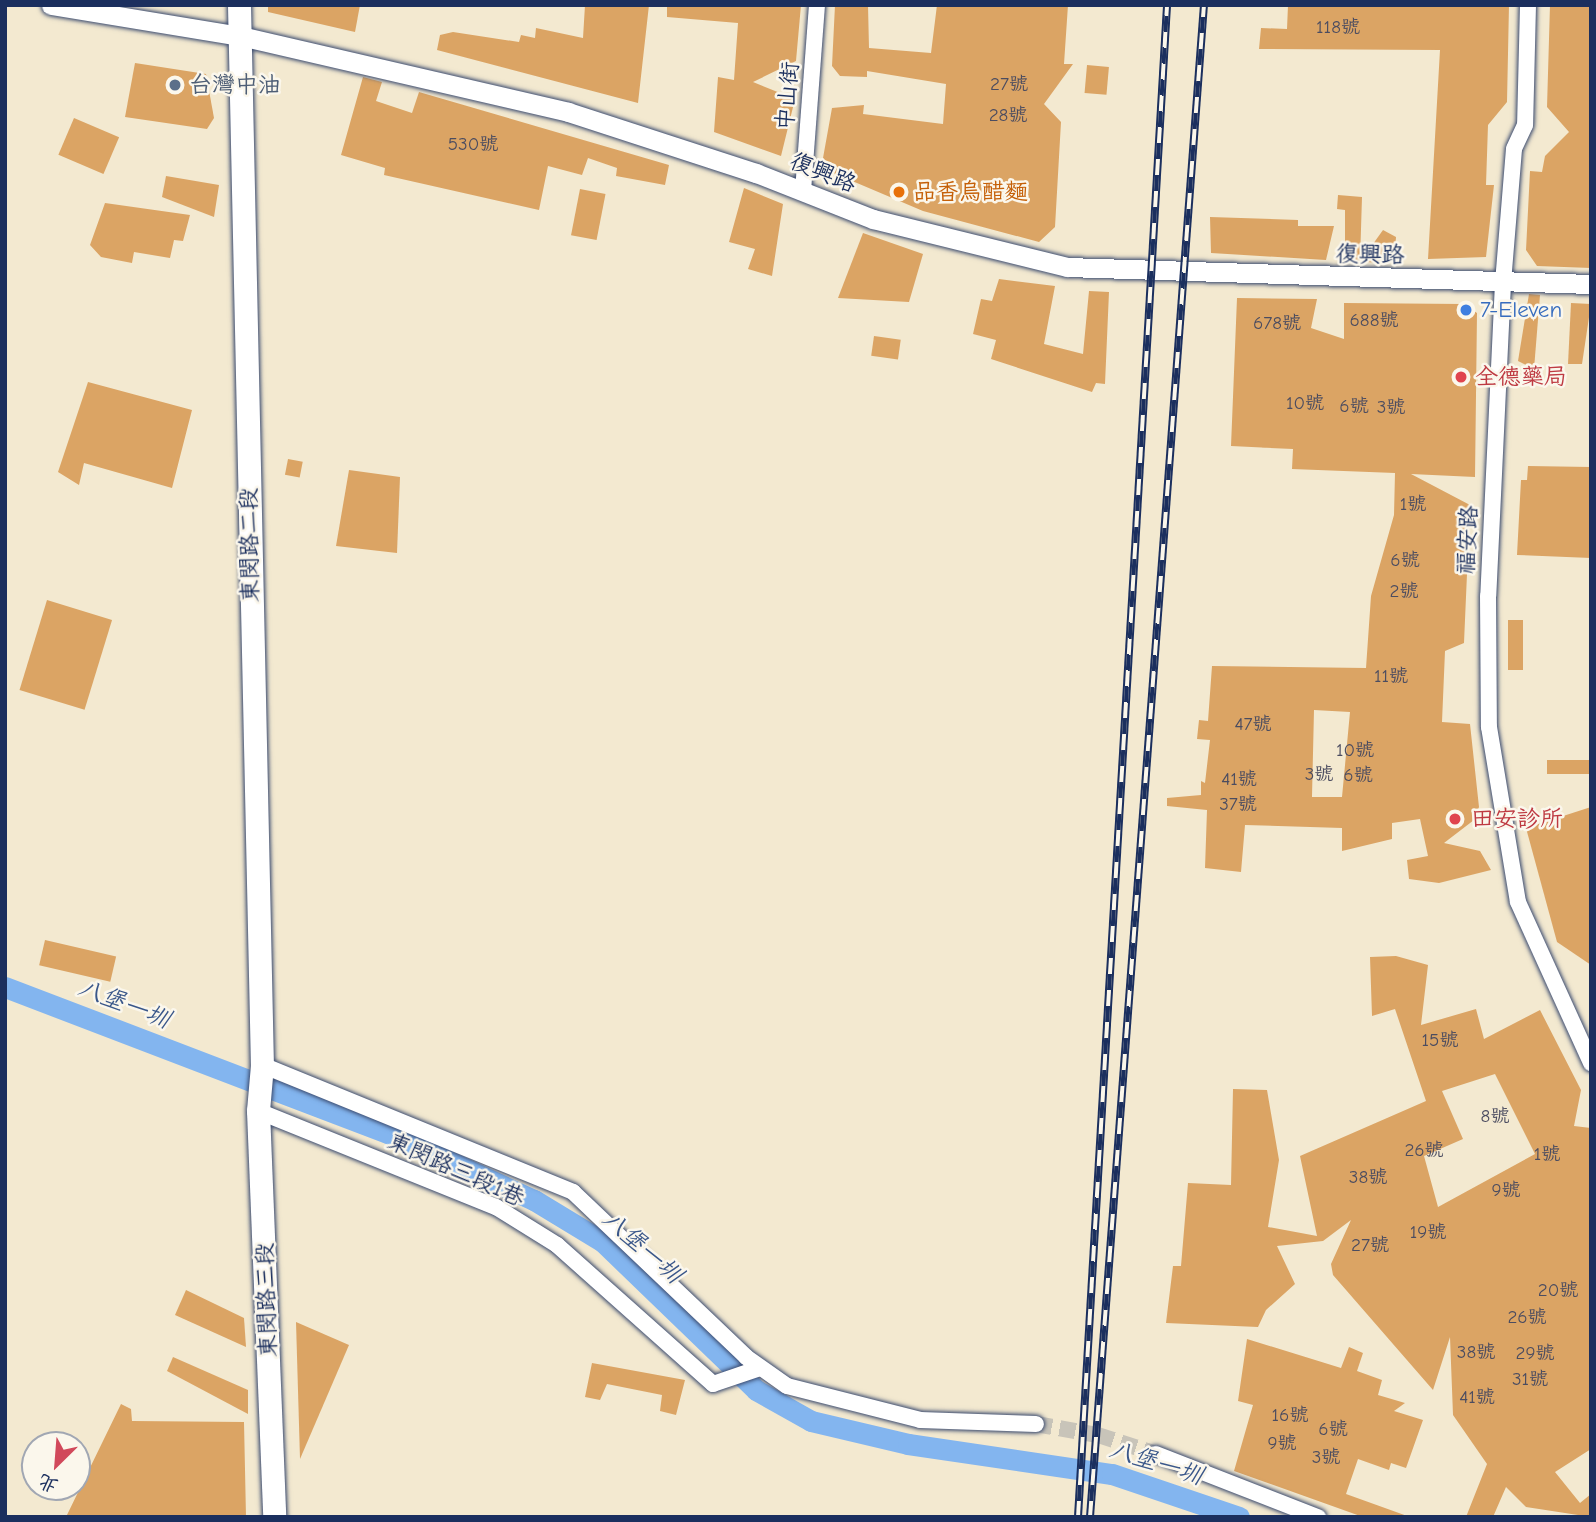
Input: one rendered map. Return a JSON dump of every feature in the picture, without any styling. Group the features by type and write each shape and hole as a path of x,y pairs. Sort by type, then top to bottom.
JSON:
{"main road":[{"name":"東閔路二段","path":"239,5 262,1075"},
{"name":"東閔路三段","path":"262,1075 258,1111 274,1517"}],"street":[{"name":"復興路","path":"51,5 240,36 568,112 803,191 873,219 1067,267 1591,284"},
{"name":"中山街","path":"803,191 817,5"},
{"name":"福安路","path":"1528,5 1525,125 1514,149 1503,283 1488,596 1493,767 1518,902 1591,1063"},
{"path":"262,1075 573,1192 760,1368 787,1386 847,1407 920,1420 1036,1424"},
{"name":"東閔路三段1巷","path":"258,1111 496,1207 557,1245 713,1384 760,1368"},
{"path":"1156,1454 1318,1517"}],"building":[{"path":"268,5 360,5 355,32 268,12"},
{"path":"585,5 649,5 638,103 437,50 440,35 453,32 519,42 521,35 535,38 536,28 583,38"},
{"path":"667,5 801,5 796,61 753,82 795,99 781,156 714,132 718,77 734,80 738,23 667,17"},
{"path":"835,5 868,5 869,48 931,53 937,5 1068,5 1064,64 1073,64 1044,104 1061,122 1055,227 1039,242 923,211 831,172 823,158 832,108 864,105 863,114 943,124 946,84 867,71 867,77 840,76 832,66"},
{"path":"1288,5 1509,5 1507,102 1488,125 1486,185 1494,185 1486,257 1428,259 1440,50 1259,49 1261,28 1287,29"},
{"path":"1550,5 1591,5 1591,268 1537,266 1526,250 1530,171 1542,172 1545,156 1569,132 1547,107"},
{"path":"135,63 206,74 214,118 207,129 125,117"},
{"path":"1087,65 1109,67 1106,95 1085,93"},
{"path":"363,77 382,82 376,101 412,113 419,92 669,165 665,185 616,176 617,168 588,158 582,175 548,166 539,210 384,175 385,168 341,155"},
{"path":"74,118 119,137 103,174 58,155"},
{"path":"166,176 219,185 214,217 162,197"},
{"path":"744,188 783,204 772,276 748,269 755,249 729,242"},
{"path":"580,189 606,194 597,240 571,235"},
{"path":"1338,195 1362,197 1360,261 1345,261 1345,210 1337,209"},
{"path":"105,203 190,215 183,241 174,240 170,258 134,252 132,263 101,257 90,245"},
{"path":"1210,217 1298,220 1298,226 1334,226 1326,260 1211,253"},
{"path":"1383,230 1396,237 1394,263 1360,262"},
{"path":"863,233 923,254 909,302 838,298"},
{"path":"999,279 1055,286 1044,344 1083,354 1089,291 1109,292 1105,384 1096,383 1092,392 991,359 996,340 973,334 981,299 992,301"},
{"path":"1529,294 1540,295 1534,369 1518,361"},
{"path":"1237,298 1317,299 1311,328 1344,339 1344,303 1463,304 1477,313 1475,477 1411,474 1470,505 1464,643 1445,651 1442,722 1470,724 1479,807 1474,820 1444,843 1480,851 1491,870 1439,883 1409,879 1407,860 1428,856 1420,819 1392,823 1392,839 1342,851 1342,828 1245,825 1241,872 1205,868 1207,810 1167,806 1167,798 1201,795 1201,781 1205,783 1210,740 1197,739 1199,720 1208,721 1212,666 1366,668 1371,596 1394,515 1395,473 1292,469 1293,449 1231,446","holes":["1314,710 1350,712 1342,797 1312,797"]},
{"path":"1571,303 1591,304 1582,364 1568,364"},
{"path":"874,336 901,340 898,360 871,356"},
{"path":"88,382 192,410 172,488 84,463 79,485 58,472"},
{"path":"288,459 303,462 300,478 285,475"},
{"path":"1528,466 1591,467 1591,558 1517,555 1521,480 1527,480"},
{"path":"349,470 400,477 397,553 336,546"},
{"path":"47,600 112,620 85,710 20,690"},
{"path":"1508,620 1523,620 1523,670 1508,670"},
{"path":"1547,760 1591,760 1591,774 1547,774"},
{"path":"1591,807 1591,965 1557,942 1526,828"},
{"path":"45,940 116,956 110,982 39,965"},
{"path":"1396,956 1428,965 1421,1025 1476,1009 1484,1039 1540,1010 1581,1090 1574,1126 1591,1128 1591,1449 1555,1472 1580,1503 1591,1494 1591,1517 1526,1507 1506,1487 1493,1517 1466,1517 1487,1464 1453,1415 1450,1337 1433,1390 1333,1275 1331,1264 1351,1220 1323,1241 1277,1246 1295,1284 1266,1310 1258,1327 1166,1323 1173,1266 1181,1266 1188,1183 1231,1185 1233,1089 1267,1090 1279,1160 1268,1227 1317,1236 1300,1156 1426,1101 1395,1009 1372,1016 1370,957","holes":["1495,1074 1535,1154 1438,1207 1424,1156 1463,1139 1442,1091"]},
{"path":"186,1290 244,1318 246,1347 175,1315"},
{"path":"296,1322 349,1345 300,1459"},
{"path":"1247,1339 1341,1368 1349,1347 1363,1353 1357,1371 1382,1380 1378,1395 1405,1403 1394,1411 1423,1420 1406,1468 1391,1463 1389,1470 1358,1459 1346,1494 1410,1517 1363,1517 1234,1471 1253,1405 1238,1401"},
{"path":"173,1357 248,1390 248,1414 167,1371"},
{"path":"592,1363 685,1380 676,1415 660,1411 662,1395 607,1384 600,1400 585,1397"},
{"path":"121,1404 131,1409 132,1421 244,1422 246,1517 66,1517 74,1501 91,1501 91,1466"}],"waterway":[{"name":"八堡一圳","path":"5,987 388,1133 534,1200 603,1242 756,1390 811,1421 908,1444 1112,1474 1239,1517"}],"tunnel":[{"path":"1036,1424 1098,1435 1156,1454"}],"railway":[{"path":"1078,1517 1167,5"},
{"path":"1090,1517 1204,5"}],"place":[{"name":"台灣中油","path":"175,85"},
{"name":"品香烏醋麵","path":"899,192"},
{"name":"7-Eleven","path":"1466,310"},
{"name":"全德藥局","path":"1461,377"},
{"name":"田安診所","path":"1455,819"}]}
